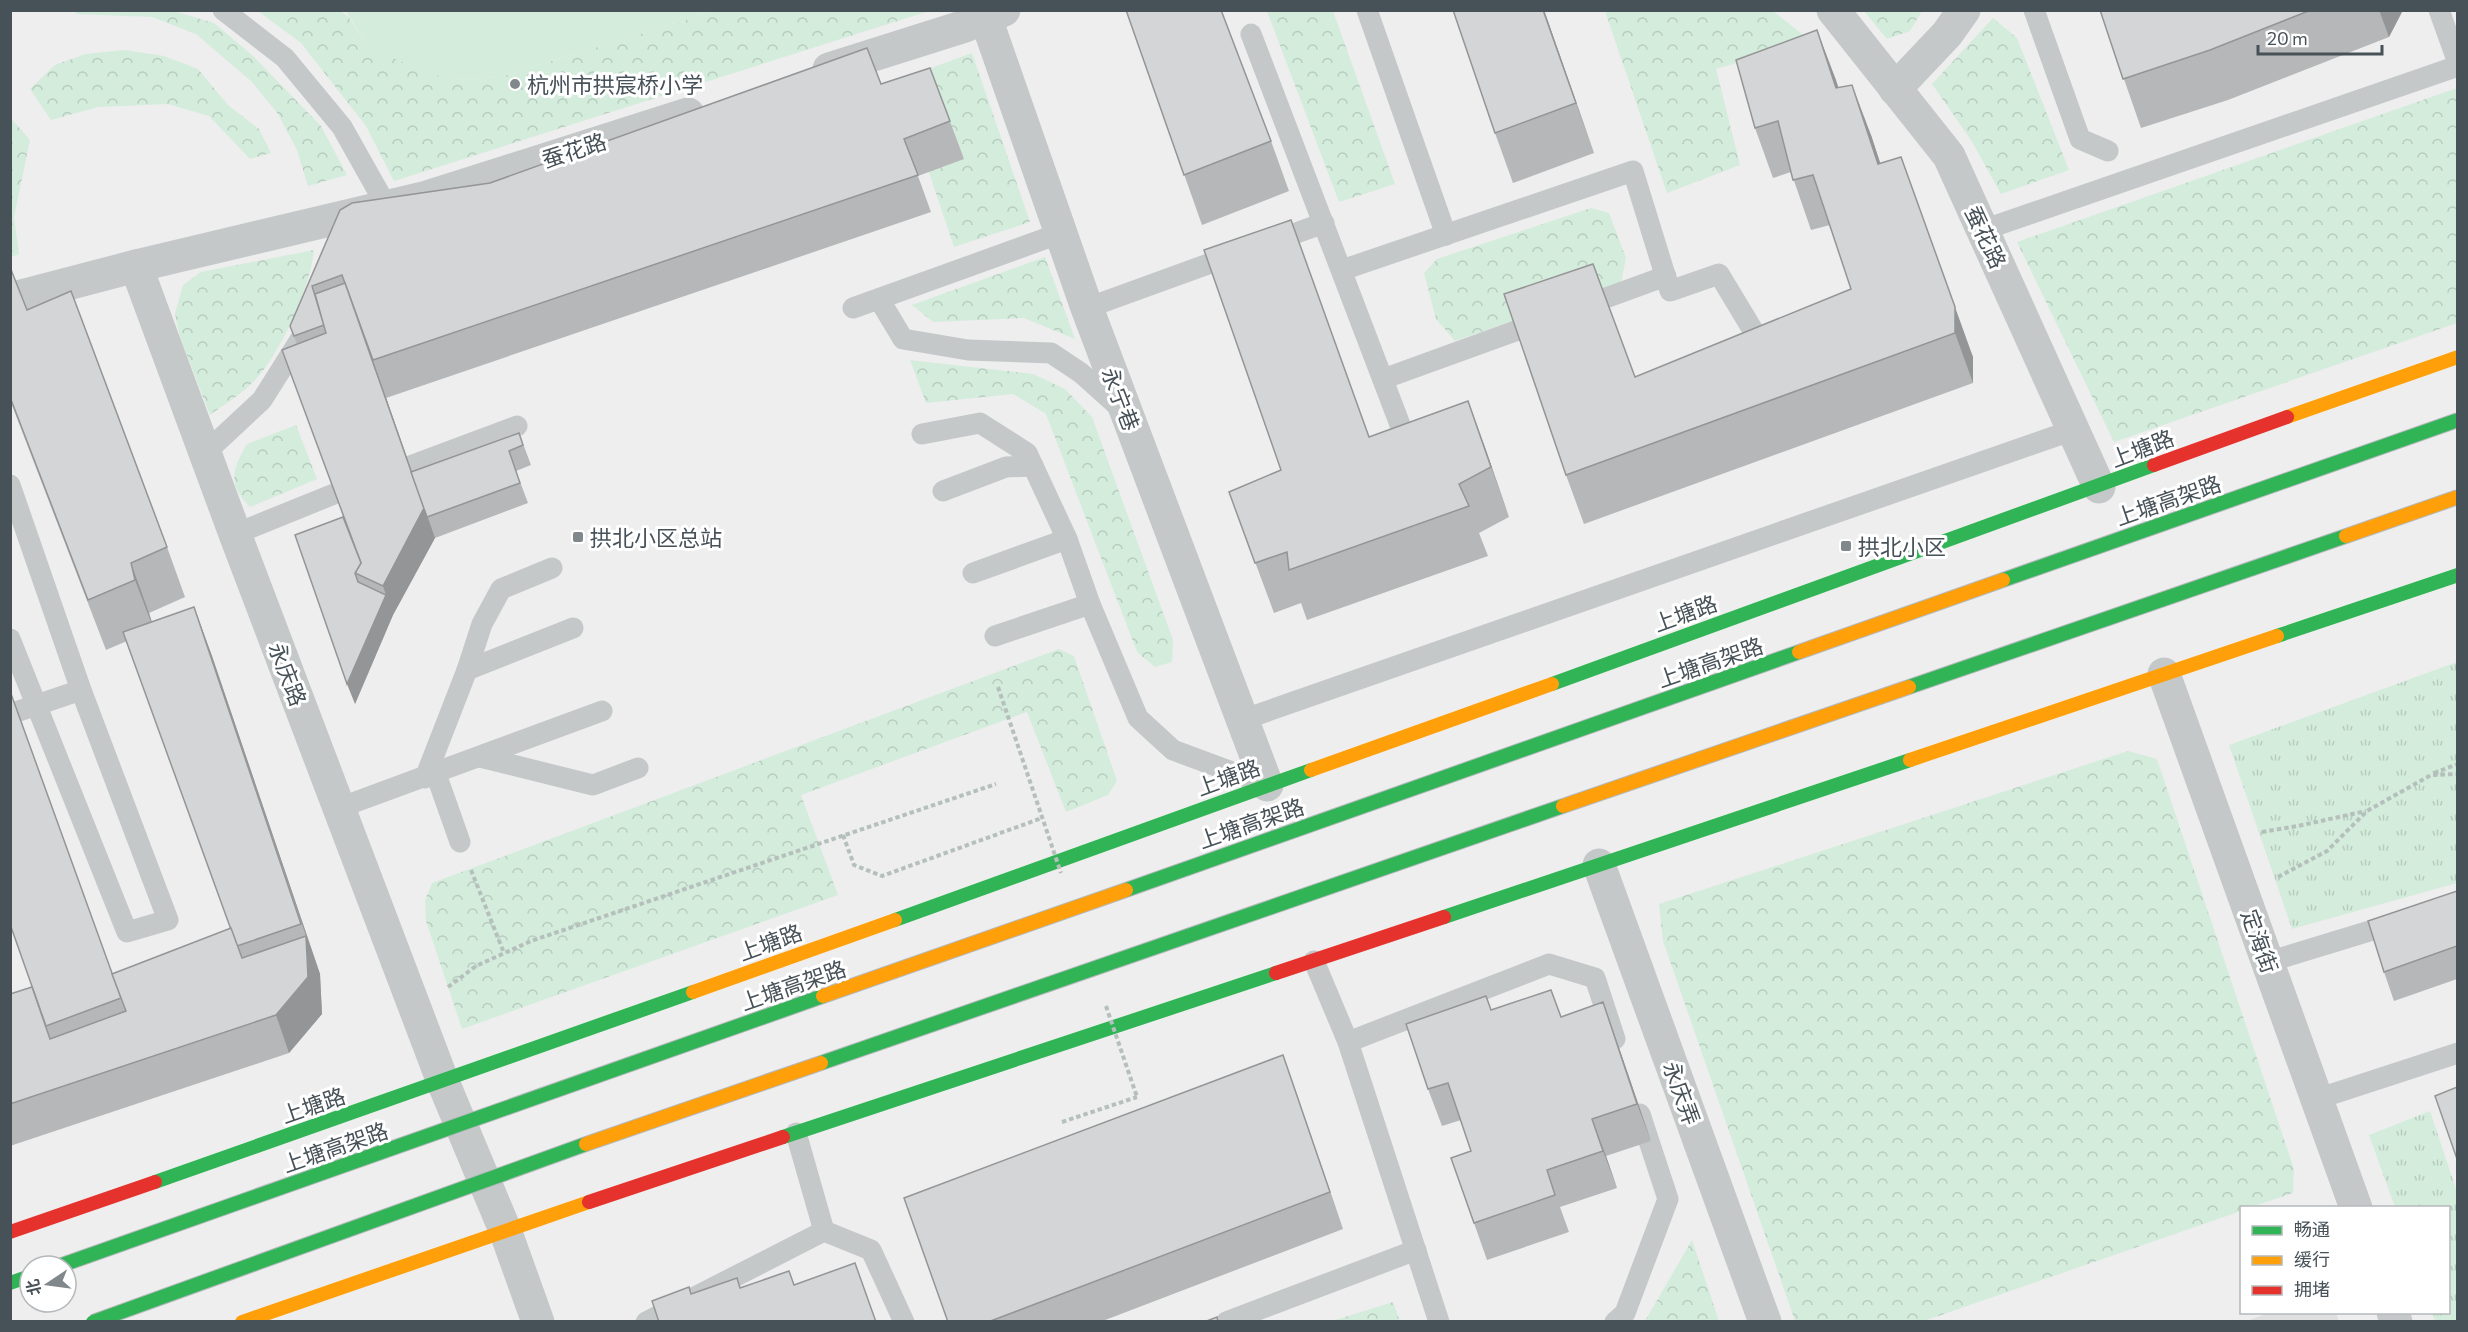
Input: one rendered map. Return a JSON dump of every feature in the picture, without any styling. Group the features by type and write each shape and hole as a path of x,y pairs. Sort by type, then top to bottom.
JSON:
{"main road":[{"name":"上塘路","path":"10,1232 443,1082 2457,357"},
{"name":"上塘高架路","path":"78,1259 2457,420"},
{"path":"93,1322 563,1152 2457,497"},
{"path":"242,1322 505,1230 1314,961 2457,575"}],"street":[{"name":"蚕花路","path":"1833,10 1949,156 2099,487"},
{"path":"1895,88 1947,34 1964,10"},
{"path":"797,79 991,13"},
{"name":"永宁巷","path":"991,13 1087,308 1267,785"},
{"name":"蚕花路","path":"10,299 136,266 340,227 387,207 427,197 718,104"},
{"name":"永庆路","path":"136,266 204,454 443,1082 505,1230"},
{"name":"定海街","path":"2164,674 2355,1206"},
{"name":"永庆弄","path":"1599,865 1766,1322"},
{"path":"505,1230 538,1322"}],"lane":[{"path":"223,10 285,58 335,118 387,207"},
{"path":"1366,10 1446,234"},
{"path":"2034,10 2080,139 2108,151"},
{"path":"1983,230 2457,64 2439,10"},
{"path":"1251,34 1407,443"},
{"path":"1342,270 1633,171 1670,291 1719,274 1760,342"},
{"path":"1087,308 1324,223"},
{"path":"853,308 1061,233"},
{"path":"1383,379 1666,276"},
{"path":"879,299 903,339 968,350 1051,353 1081,372 1126,412"},
{"path":"204,454 262,400 298,345 310,316"},
{"path":"922,434 980,423 1027,453 1067,539 1090,604 1138,718 1173,750 1267,785"},
{"path":"410,466 518,426"},
{"path":"1242,720 2073,430"},
{"path":"943,491 1006,467 1033,466"},
{"path":"10,484 81,690 168,920 127,932 10,639"},
{"path":"235,534 334,494"},
{"path":"973,573 1067,539"},
{"path":"460,842 430,776 482,624 501,589 552,568"},
{"path":"995,636 1090,604"},
{"path":"467,670 573,628"},
{"path":"10,714 81,690"},
{"path":"339,808 602,711"},
{"path":"480,757 592,784 638,768"},
{"path":"2268,962 2422,915"},
{"path":"1314,961 1348,1042 1439,1322"},
{"path":"1348,1042 1549,964 1595,978 1620,1055"},
{"path":"2317,1099 2457,1053"},
{"path":"1615,1322 1625,1313 1668,1199 1635,1099"},
{"path":"796,1133 824,1231"},
{"path":"646,1322 824,1231 871,1250 904,1322"},
{"path":"1226,1322 1416,1250"}],"path":[{"path":"2243,894 2327,851 2367,811 2431,775 2457,764"},
{"path":"2431,775 2457,774"},
{"path":"416,1011 476,966 531,941 996,784"},
{"path":"2223,837 2298,826 2367,811"},
{"path":"843,835 854,865 882,876 1042,818"},
{"path":"460,842 504,953"},
{"path":"1062,1122 1137,1097"}],"shaded area":[{"path":"2266,1314 2336,1314 2339,1321 2246,1321"}],"green space":[{"path":"75,11 174,11 214,23 253,56 321,126 347,175 308,186 297,150 278,114 252,82 196,34 152,17 76,14"},
{"name":"杭州市拱宸桥小学","path":"258,11 340,11 348,16 367,45 457,80 500,77 714,11 929,11 394,181 366,126 301,43"},
{"path":"346,11 714,11 500,77 457,80 422,72 367,45"},
{"path":"1267,11 1333,11 1395,184 1339,202"},
{"path":"1605,11 1773,11 1811,41 1716,69 1740,165 1667,193"},
{"path":"1864,11 1922,11 1910,31 1887,39"},
{"path":"1993,18 2017,38 2069,170 2001,194 1971,140 1932,84"},
{"path":"125,50 164,56 198,69 228,105 259,129 271,153 250,159 209,116 168,104 98,107 51,120 30,89 55,65 85,54"},
{"path":"972,53 1030,222 954,247 898,80"},
{"path":"2457,88 2457,323 2114,442 2017,242"},
{"path":"11,118 30,140 14,217 19,254 11,257"},
{"path":"1591,208 1609,213 1626,258 1621,283 1455,341 1436,319 1424,273 1437,259"},
{"path":"314,250 312,265 300,302 272,358 246,388 210,415 180,337 175,314 183,285 201,272"},
{"path":"1045,257 1075,339 1024,318 933,322 912,305"},
{"path":"910,360 1033,374 1065,389 1092,417 1173,640 1172,662 1155,667 1137,652 1046,414 1013,394 926,403"},
{"path":"296,425 317,479 250,507 238,491 234,476 238,461 247,444"},
{"path":"1059,649 1074,656 1117,781 1108,795 1066,812 1027,712 801,795 838,895 462,1029 426,921 425,900 432,883"},
{"path":"2457,662 2457,883 2292,929 2229,745"},
{"path":"2128,751 2157,759 2294,1169 2293,1193 2254,1206 2240,1206 2240,1211 1924,1321 1795,1321 1663,941 1659,904"},
{"path":"2430,1111 2457,1192 2457,1321 2435,1321 2432,1314 2450,1314 2450,1206 2395,1206 2369,1135"},
{"path":"1692,1240 1719,1321 1645,1321"},
{"path":"1393,1302 1400,1321 1332,1321"}],"building":[{"path":"1126,10 1221,10 1271,141 1184,175"},
{"path":"1453,10 1543,10 1576,103 1495,133"},
{"path":"2100,10 2311,10 2210,50 2123,79"},
{"path":"1817,30 1836,88 1852,85 1878,164 1901,157 1955,307 1955,333 1566,475 1504,294 1593,264 1635,377 1851,289 1813,175 1793,180 1778,121 1755,128 1736,60"},
{"path":"867,48 881,84 930,68 950,121 904,139 918,175 373,360 342,275 312,286 324,325 294,336 290,326 340,210 352,203 490,183"},
{"path":"1291,220 1369,437 1468,401 1491,467 1459,484 1469,506 1289,570 1287,552 1255,563 1229,492 1281,470 1204,250"},
{"path":"10,267 27,310 71,291 167,547 131,563 135,580 88,600 10,397"},
{"path":"345,283 424,508 383,586 355,573 361,563 282,350 326,333 315,294"},
{"path":"519,433 523,445 509,451 520,483 427,517 411,472"},
{"path":"343,517 361,563 355,573 358,582 386,595 347,684 295,535"},
{"path":"194,607 301,924 237,946 123,632"},
{"path":"10,691 121,998 46,1026 10,924"},
{"path":"2457,891 2457,946 2384,972 2368,921"},
{"path":"231,928 242,958 306,936 308,977 276,1015 10,1104 10,994 32,987 50,1039 126,1011 112,974"},
{"path":"1551,990 1561,1017 1603,1002 1637,1104 1592,1119 1603,1151 1547,1170 1555,1195 1474,1223 1451,1158 1471,1151 1448,1083 1428,1089 1406,1024 1486,996 1491,1010"},
{"path":"1283,1055 1330,1192 988,1322 948,1322 904,1198"},
{"path":"2457,1087 2457,1159 2435,1096"},
{"path":"855,1263 876,1322 659,1322 652,1301 689,1287 691,1294 737,1278 740,1288 789,1271 794,1285"},
{"path":"1217,1317 1218,1322 1204,1322"}],"traffic: fast":[{"path":"2003,580 2458,420"},
{"path":"1552,684 2154,465"},
{"path":"1909,687 2346,536"},
{"path":"2277,636 2458,575"},
{"path":"1126,890 1799,652"},
{"path":"1444,917 1910,760"},
{"path":"895,920 1311,770"},
{"path":"821,1063 1563,806"},
{"path":"783,1137 1276,973"},
{"path":"155,1182 693,992"},
{"path":"78,1259 823,996"},
{"path":"93,1322 586,1144"},
{"path":"10,1283 18,1280"}],"traffic: slow":[{"path":"2287,417 2458,357"},
{"path":"2346,536 2458,497"},
{"path":"1799,652 2003,580"},
{"path":"1910,760 2277,636"},
{"path":"1311,770 1552,684"},
{"path":"1563,806 1909,687"},
{"path":"823,996 1126,890"},
{"path":"693,992 895,920"},
{"path":"586,1144 821,1063"},
{"path":"242,1322 589,1202"}],"traffic: jam":[{"path":"2154,465 2287,417"},
{"path":"1276,973 1444,917"},
{"path":"589,1202 783,1137"},
{"path":"10,1232 155,1182"}],"place":[{"name":"杭州市拱宸桥小学","path":"515,84"},
{"name":"拱北小区总站","path":"578,537"},
{"name":"拱北小区","path":"1846,546"}]}
